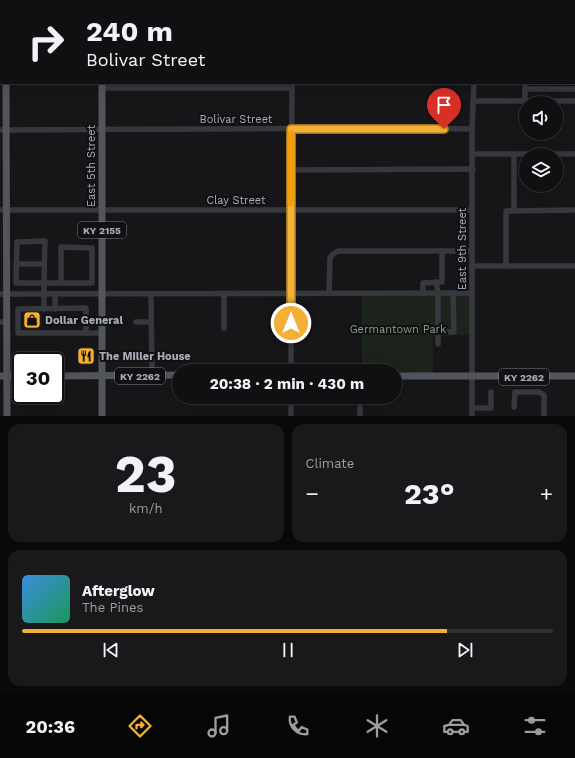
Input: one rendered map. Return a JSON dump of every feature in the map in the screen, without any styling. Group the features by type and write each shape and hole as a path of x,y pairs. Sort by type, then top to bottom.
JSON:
{"main road":[{"path":"6,84 3,130 3,210 6,242 3,322 7,334 4,376 7,416"},
{"name":"East 5th Street","path":"102,85 102,416"},
{"name":"KY 2262","path":"64,376 172,375"},
{"name":"KY 2262","path":"402,376 575,376"}],"street":[{"path":"447,0 454,0"},
{"name":"East 9th Street","path":"472,416 472,129 474,84"},
{"path":"102,85 292,85 291,364"},
{"path":"525,86 575,89"},
{"path":"473,101 519,101"},
{"path":"563,101 575,101"},
{"name":"Bolivar Street","path":"3,130 472,129"},
{"path":"473,154 575,154"},
{"path":"514,154 514,210"},
{"path":"291,170 473,169"},
{"name":"Clay Street","path":"3,210 472,210"},
{"path":"506,266 506,210 575,210"},
{"path":"6,242 45,241 44,309"},
{"path":"17,242 16,283 92,283 92,248"},
{"path":"60,283 61,247 102,248"},
{"path":"329,293 330,258 338,251 472,251"},
{"path":"423,293 423,283 442,282 442,252"},
{"path":"16,264 44,264"},
{"path":"472,266 575,266"},
{"path":"436,282 438,293 438,344"},
{"path":"224,293 224,328"},
{"path":"438,332 454,332 453,293"},
{"path":"3,294 472,293"},
{"path":"55,294 55,308"},
{"path":"151,294 152,376"},
{"path":"18,333 18,309 86,308 86,333"},
{"path":"136,322 151,322"},
{"path":"7,334 102,333"},
{"path":"472,408 491,408 491,392"},
{"path":"514,407 514,392 539,392 544,395 544,416"},
{"path":"291,404 291,416"},
{"path":"360,404 360,416"}],"green space":[{"name":"Germantown Park","path":"362,293 472,293 472,335 433,336 433,376 402,376 402,364 362,364"}],"slow traffic":[{"path":"291,134 291,203"}],"place":[{"name":"Dollar General","path":"32,320"},
{"name":"The Miller House","path":"86,356"}],"route":[{"path":"291,323 291,129 444,129"}]}
